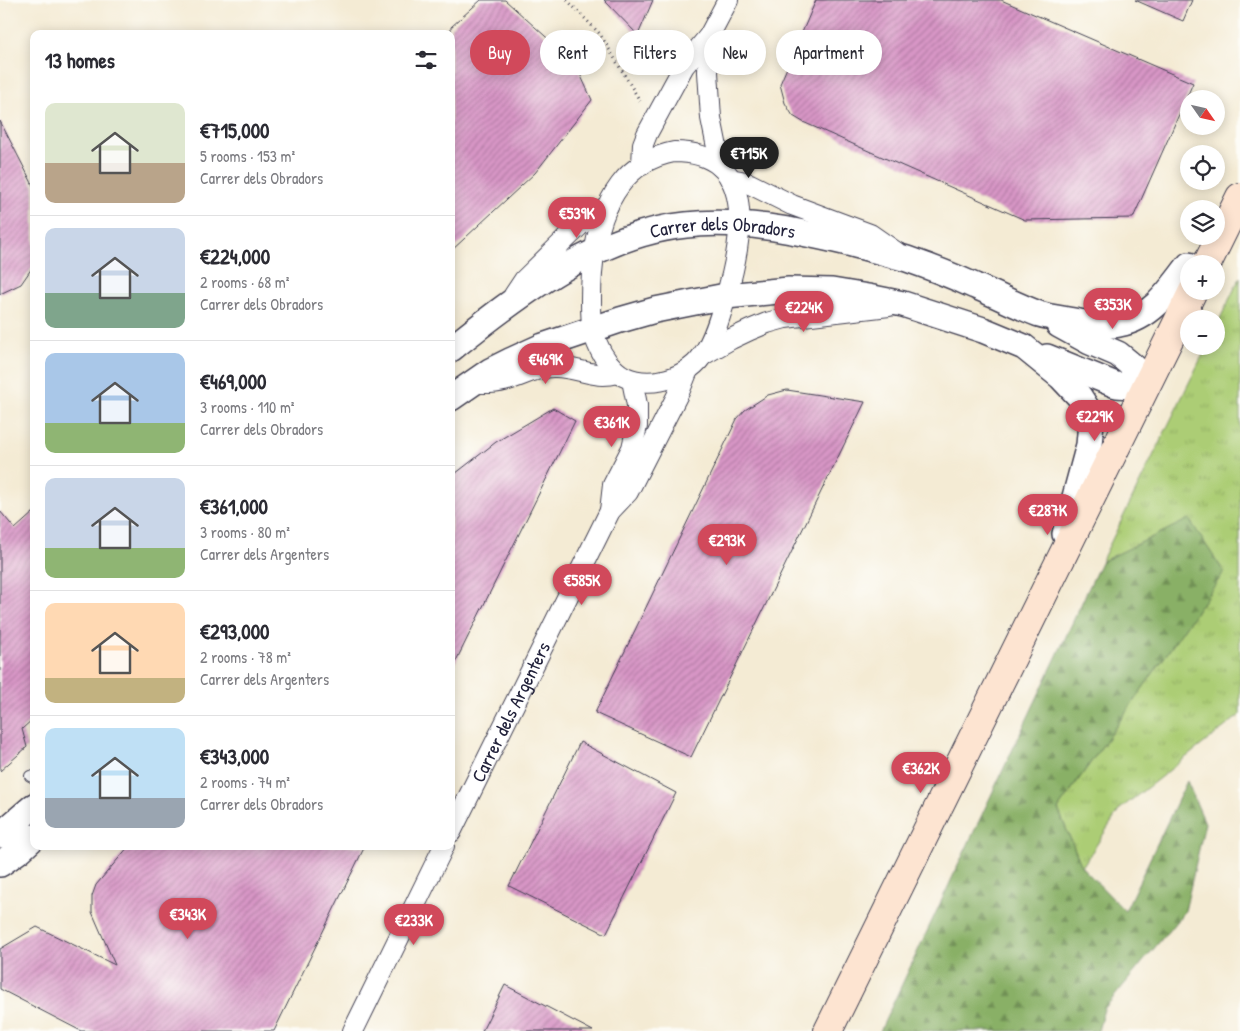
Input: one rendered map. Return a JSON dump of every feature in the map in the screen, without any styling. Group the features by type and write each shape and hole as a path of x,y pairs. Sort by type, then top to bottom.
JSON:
{"main road":[{"path":"1211,255 1240,196"},
{"path":"828,1031 1190,300"}],"street":[{"path":"712,30 728,0"},
{"path":"642,165 643,144 684,66 704,42"},
{"path":"703,355 718,323 726,296 735,261 739,224 738,200 726,173 711,118 708,75"},
{"name":"Carrer dels Obradors","path":"625,377 604,358 593,329 591,290 594,253 600,224 621,183 642,165 660,155 688,152 703,156 713,161 726,173 792,206 870,234 906,259"},
{"path":"1225,215 1240,196"},
{"path":"509,303 524,280 546,258 579,226 608,206"},
{"name":"Carrer dels Obradors","path":"455,346 509,303 564,269 617,242 665,228 712,223 739,224 826,238 906,259 972,284 1041,314 1090,342 1118,354 1135,368 1146,387"},
{"name":"Carrer dels Obradors","path":"1041,314 1100,325 1118,325 1136,320 1152,310 1180,276"},
{"path":"455,395 490,371 510,361 543,346 593,329 655,310 726,296 789,290 832,291 903,304 983,330 1116,385 1146,387"},
{"path":"473,383 497,383 537,369 550,367 561,367 648,382 662,380 676,377 688,370 703,355 767,323 785,318 903,304"},
{"path":"1024,347 1061,377 1079,396 1086,407 1091,422 1089,445 1052,577"},
{"name":"Carrer dels Argenters","path":"455,824 610,512 628,492 680,390 688,370"},
{"name":"Carrer dels Argenters","path":"610,512 613,485 632,448 637,426 637,405 625,377"},
{"path":"1,834 30,809"},
{"path":"0,864 21,850 30,841"},
{"path":"352,1031 442,850"}],"path":[{"path":"567,0 600,34 654,123"}],"green space":[{"path":"1240,277 1240,715 1120,809 1082,867 1058,809 1224,572 1189,520 1101,562 1203,355 1225,355 1224,310"},
{"path":"1189,519 1224,572 1058,809 1082,867 1125,911 1187,781 1205,823 1185,911 1104,1009 1098,1031 880,1031 1101,562"}],"building":[{"path":"481,0 505,0 540,32 540,75 581,75 592,100 535,173 455,247 455,30 451,30 451,27"},
{"path":"604,0 653,0 640,30 633,30"},
{"path":"816,0 1001,0 1193,83 1190,90 1180,90 1180,112 1133,218 1025,220 793,116 785,103 780,84 784,75 882,75 882,30 803,30"},
{"path":"1135,0 1192,0 1183,21"},
{"path":"0,121 30,179 30,271 21,284 0,294"},
{"path":"787,390 865,402 691,757 595,713 737,419 745,410 768,395"},
{"path":"553,408 575,421 455,663 455,474 496,442"},
{"path":"0,511 15,529 30,516 30,722 22,729 27,747 0,771"},
{"path":"580,742 676,793 606,934 509,886"},
{"path":"126,850 363,850 274,1031 81,1031 0,989 0,949 37,927 115,965 92,912 92,896 96,885"},
{"path":"505,985 593,1031 482,1031"}]}
